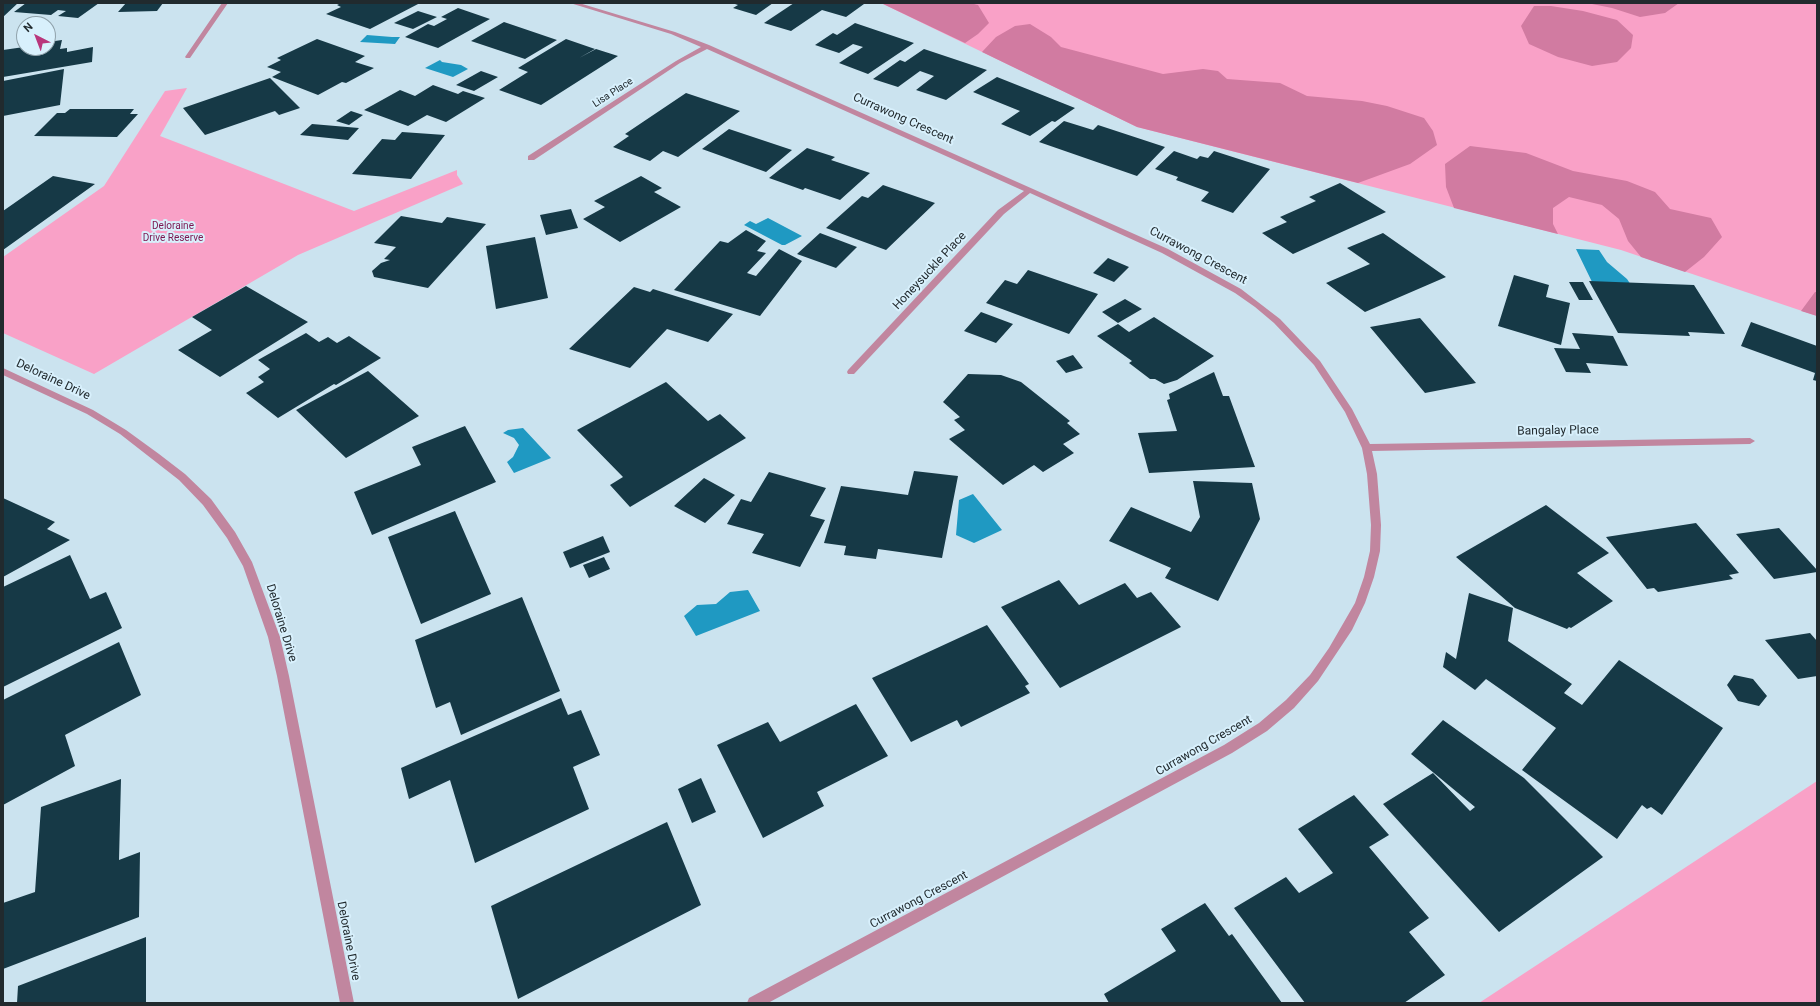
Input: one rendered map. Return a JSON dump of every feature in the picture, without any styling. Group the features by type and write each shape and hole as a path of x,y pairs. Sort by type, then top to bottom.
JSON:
{"street":[{"path":"188,57 225,3"},
{"name":"Currawong Crescent","path":"573,3 673,33 706,46 1030,190 1190,264 1238,291 1258,305 1277,322 1317,363 1349,411 1367,448 1372,474 1376,525 1375,551 1370,577 1360,603 1348,627 1314,678 1290,704 1263,727 1228,749 754,1003"},
{"name":"Lisa Place","path":"531,158 678,62 706,46"},
{"name":"Honeysuckle Place","path":"851,372 1002,212 1030,190"},
{"name":"Deloraine Drive","path":"3,371 90,412 123,432 156,456 182,477 207,502 231,535 248,565 274,636 284,676 347,1003"},
{"name":"Bangalay Place","path":"1367,448 1750,441"}],"green space":[{"path":"881,3 1817,3 1817,316 1621,250 1137,127"},
{"name":"Deloraine Drive Reserve","path":"187,88 160,136 354,211 457,170 457,175 463,184 298,255 94,374 3,333 3,257 104,186 165,91"},
{"path":"1817,781 1817,1003 1479,1003"}],"shaded area":[{"path":"881,3 970,3 978,5 989,23 978,34 965,43"},
{"path":"1587,3 1679,3 1665,13 1640,17 1612,8"},
{"path":"1534,6 1551,6 1583,11 1617,20 1633,35 1631,48 1617,62 1592,66 1558,57 1529,44 1521,26"},
{"path":"1030,24 1051,37 1061,47 1163,74 1203,69 1218,71 1227,79 1280,83 1307,96 1362,101 1387,106 1424,118 1433,131 1437,145 1410,164 1358,183 1137,127 982,52 996,37 1015,26"},
{"path":"1470,146 1526,153 1573,171 1627,181 1655,192 1670,209 1711,218 1722,237 1704,257 1685,272 1641,257 1628,241 1619,219 1602,205 1569,197 1553,208 1553,224 1558,234 1454,208 1446,187 1445,164"},
{"path":"1815,292 1817,292 1817,316 1801,311"}],"water":[{"path":"367,35 400,37 395,44 360,42"},
{"path":"440,60 442,62 461,65 468,69 453,77 425,68"},
{"path":"768,218 802,236 785,245 782,245 744,225 750,221 756,224"},
{"path":"1576,249 1599,250 1607,262 1627,279 1631,285 1593,284"},
{"path":"523,428 551,458 514,473 507,462 513,457 519,445 514,438 503,433 508,430"},
{"path":"973,494 1002,530 974,543 956,535 959,500"},
{"path":"748,590 760,611 696,636 684,616 697,605 716,604 730,592"}],"building":[{"path":"3,3 18,3 3,17"},
{"path":"26,3 99,3 78,18 58,16 66,11 58,10 51,15 14,12"},
{"path":"126,3 163,3 157,11 118,12"},
{"path":"341,3 420,3 370,29 326,14 341,7 337,5"},
{"path":"732,3 773,3 756,15 733,8 738,5"},
{"path":"794,3 864,4 846,17 822,10 791,31 764,23"},
{"path":"458,8 490,19 438,48 405,37 428,24 434,26 447,19 441,17"},
{"path":"418,11 437,17 413,29 394,23"},
{"path":"504,22 557,40 525,59 471,41"},
{"path":"855,23 914,43 868,74 839,63 863,47 853,44 839,53 815,45 833,33 837,35"},
{"path":"317,39 365,56 355,62 374,68 346,83 342,82 318,95 272,77 281,72 267,67 281,60 277,58"},
{"path":"566,39 595,49 579,58 596,49 618,56 541,105 499,90 528,72 518,68"},
{"path":"62,40 60,49 67,48 67,52 93,47 92,62 3,77 3,50 16,48 16,56 56,56 56,41"},
{"path":"924,49 987,70 946,100 916,90 934,76 920,71 898,87 873,79 900,60 905,62"},
{"path":"64,69 60,105 3,116 3,81"},
{"path":"481,71 498,77 474,91 456,85"},
{"path":"997,77 1075,108 1055,122 1052,121 1030,136 1001,124 1020,111 973,92"},
{"path":"270,78 300,108 279,115 275,111 205,135 183,108"},
{"path":"433,85 458,94 463,91 485,98 446,122 427,115 408,126 364,110 400,90 415,96"},
{"path":"686,93 740,111 678,157 663,151 650,161 613,147 629,136 625,134"},
{"path":"70,109 134,109 130,114 138,114 117,137 34,136 57,113 65,113"},
{"path":"351,111 363,115 349,125 336,121"},
{"path":"1064,121 1093,130 1098,125 1165,147 1137,176 1039,142"},
{"path":"312,124 359,128 348,140 300,135"},
{"path":"729,129 792,150 766,172 702,149"},
{"path":"402,132 445,135 411,179 352,174 382,139 395,140"},
{"path":"807,148 835,157 831,160 870,173 840,200 805,188 803,190 769,178"},
{"path":"1174,151 1197,159 1200,156 1208,158 1214,151 1270,169 1233,213 1201,201 1209,192 1176,180 1178,177 1155,169"},
{"path":"53,176 95,184 3,250 3,211"},
{"path":"641,176 662,188 654,192 681,207 620,242 583,219 605,207 594,201"},
{"path":"1340,183 1386,212 1293,254 1262,233 1287,222 1280,217 1316,201 1309,197"},
{"path":"883,185 935,203 886,250 826,228 862,196 868,198"},
{"path":"571,209 578,228 546,235 540,215"},
{"path":"401,216 442,223 447,217 486,224 428,288 374,277 372,271 381,263 390,260 384,259 396,247 374,243"},
{"path":"746,230 766,241 757,251 766,253 747,273 756,276 779,249 802,261 760,316 674,290 720,241 728,243"},
{"path":"820,233 857,247 836,268 797,254"},
{"path":"1383,233 1446,277 1365,312 1326,283 1370,264 1347,248"},
{"path":"535,237 548,298 496,309 486,246"},
{"path":"1108,258 1129,267 1114,282 1093,273"},
{"path":"1028,270 1098,294 1069,334 986,303 1005,280 1017,284"},
{"path":"1514,275 1549,285 1546,297 1570,303 1561,345 1498,326"},
{"path":"1589,281 1694,285 1725,334 1688,332 1690,336 1618,333"},
{"path":"1569,282 1583,282 1593,300 1579,300"},
{"path":"246,286 308,322 220,377 178,350 212,330 192,317"},
{"path":"634,287 650,292 653,289 733,314 708,342 667,329 630,368 569,349"},
{"path":"1125,299 1142,309 1118,323 1102,312"},
{"path":"981,312 1013,324 996,343 964,331"},
{"path":"1154,317 1214,356 1177,380 1164,384 1155,379 1150,379 1129,363 1132,361 1097,336 1118,324 1129,332"},
{"path":"1420,318 1476,383 1425,393 1370,327"},
{"path":"1751,322 1817,346 1817,381 1813,380 1815,373 1741,346"},
{"path":"306,333 319,342 328,337 337,343 349,336 381,358 278,418 246,393 264,382 258,377 270,369 258,360"},
{"path":"1572,333 1613,336 1628,366 1586,363 1591,373 1566,372 1554,348 1580,349"},
{"path":"1073,355 1083,368 1066,373 1056,361"},
{"path":"368,371 419,416 346,458 296,410"},
{"path":"1214,372 1223,396 1229,396 1255,467 1149,473 1138,433 1177,431 1167,400 1170,399 1169,394"},
{"path":"968,374 1001,375 1021,382 1070,421 1067,423 1080,434 1063,444 1074,453 1043,472 1034,465 1003,485 949,439 965,430 954,420 960,417 943,402"},
{"path":"666,382 708,421 720,414 746,438 630,507 610,485 623,477 577,430"},
{"path":"465,426 496,482 372,535 354,492 421,465 412,447"},
{"path":"914,471 958,476 942,558 878,549 876,559 844,555 846,546 824,543 841,486 908,495"},
{"path":"769,472 826,488 810,516 825,520 800,567 752,553 764,534 727,524 741,499 751,502"},
{"path":"704,478 735,495 705,523 674,506"},
{"path":"1193,481 1252,483 1260,519 1218,601 1165,578 1171,568 1109,541 1131,507 1191,532 1200,517"},
{"path":"3,498 55,522 47,529 70,540 3,577"},
{"path":"1546,505 1609,553 1577,573 1613,601 1571,628 1569,627 1567,629 1515,608 1456,557"},
{"path":"455,511 491,594 421,624 388,537"},
{"path":"1696,523 1739,573 1729,575 1733,579 1658,592 1654,588 1647,589 1606,537"},
{"path":"1779,528 1817,570 1817,572 1774,579 1736,534"},
{"path":"603,536 610,552 570,568 563,552"},
{"path":"70,555 90,599 106,592 122,628 3,687 3,587"},
{"path":"604,557 610,569 589,578 583,565"},
{"path":"1059,580 1079,605 1125,583 1137,598 1151,592 1181,627 1060,688 1001,607"},
{"path":"1469,593 1513,608 1508,641 1572,684 1564,693 1582,705 1619,660 1723,728 1662,815 1651,807 1647,809 1642,805 1617,839 1522,770 1556,728 1486,679 1475,690 1443,667 1446,652 1456,659"},
{"path":"522,597 560,691 461,735 450,702 436,708 415,640"},
{"path":"987,625 1029,684 1025,686 1030,693 961,727 957,720 911,742 872,678"},
{"path":"1810,633 1817,641 1817,676 1798,679 1765,640"},
{"path":"119,642 141,695 65,735 75,766 3,805 3,700"},
{"path":"1734,675 1753,679 1767,696 1759,706 1738,701 1727,685"},
{"path":"561,698 568,715 581,710 600,755 573,767 589,809 475,863 450,780 409,799 401,768"},
{"path":"856,704 888,756 817,792 824,806 763,838 717,745 768,722 780,742"},
{"path":"1443,720 1524,778 1603,857 1499,932 1383,804 1433,773 1470,811 1475,807 1411,754"},
{"path":"701,778 716,812 692,823 678,789"},
{"path":"121,779 119,860 140,852 139,917 3,969 3,903 35,892 41,807"},
{"path":"1354,795 1389,835 1369,847 1429,918 1409,932 1445,975 1404,1003 1305,1003 1234,908 1286,877 1299,893 1333,873 1298,829"},
{"path":"667,822 701,905 518,999 491,906"},
{"path":"1205,903 1229,936 1232,934 1282,1003 1109,1003 1104,994 1176,951 1161,929"},
{"path":"146,937 146,1003 17,1003 18,986"}]}
